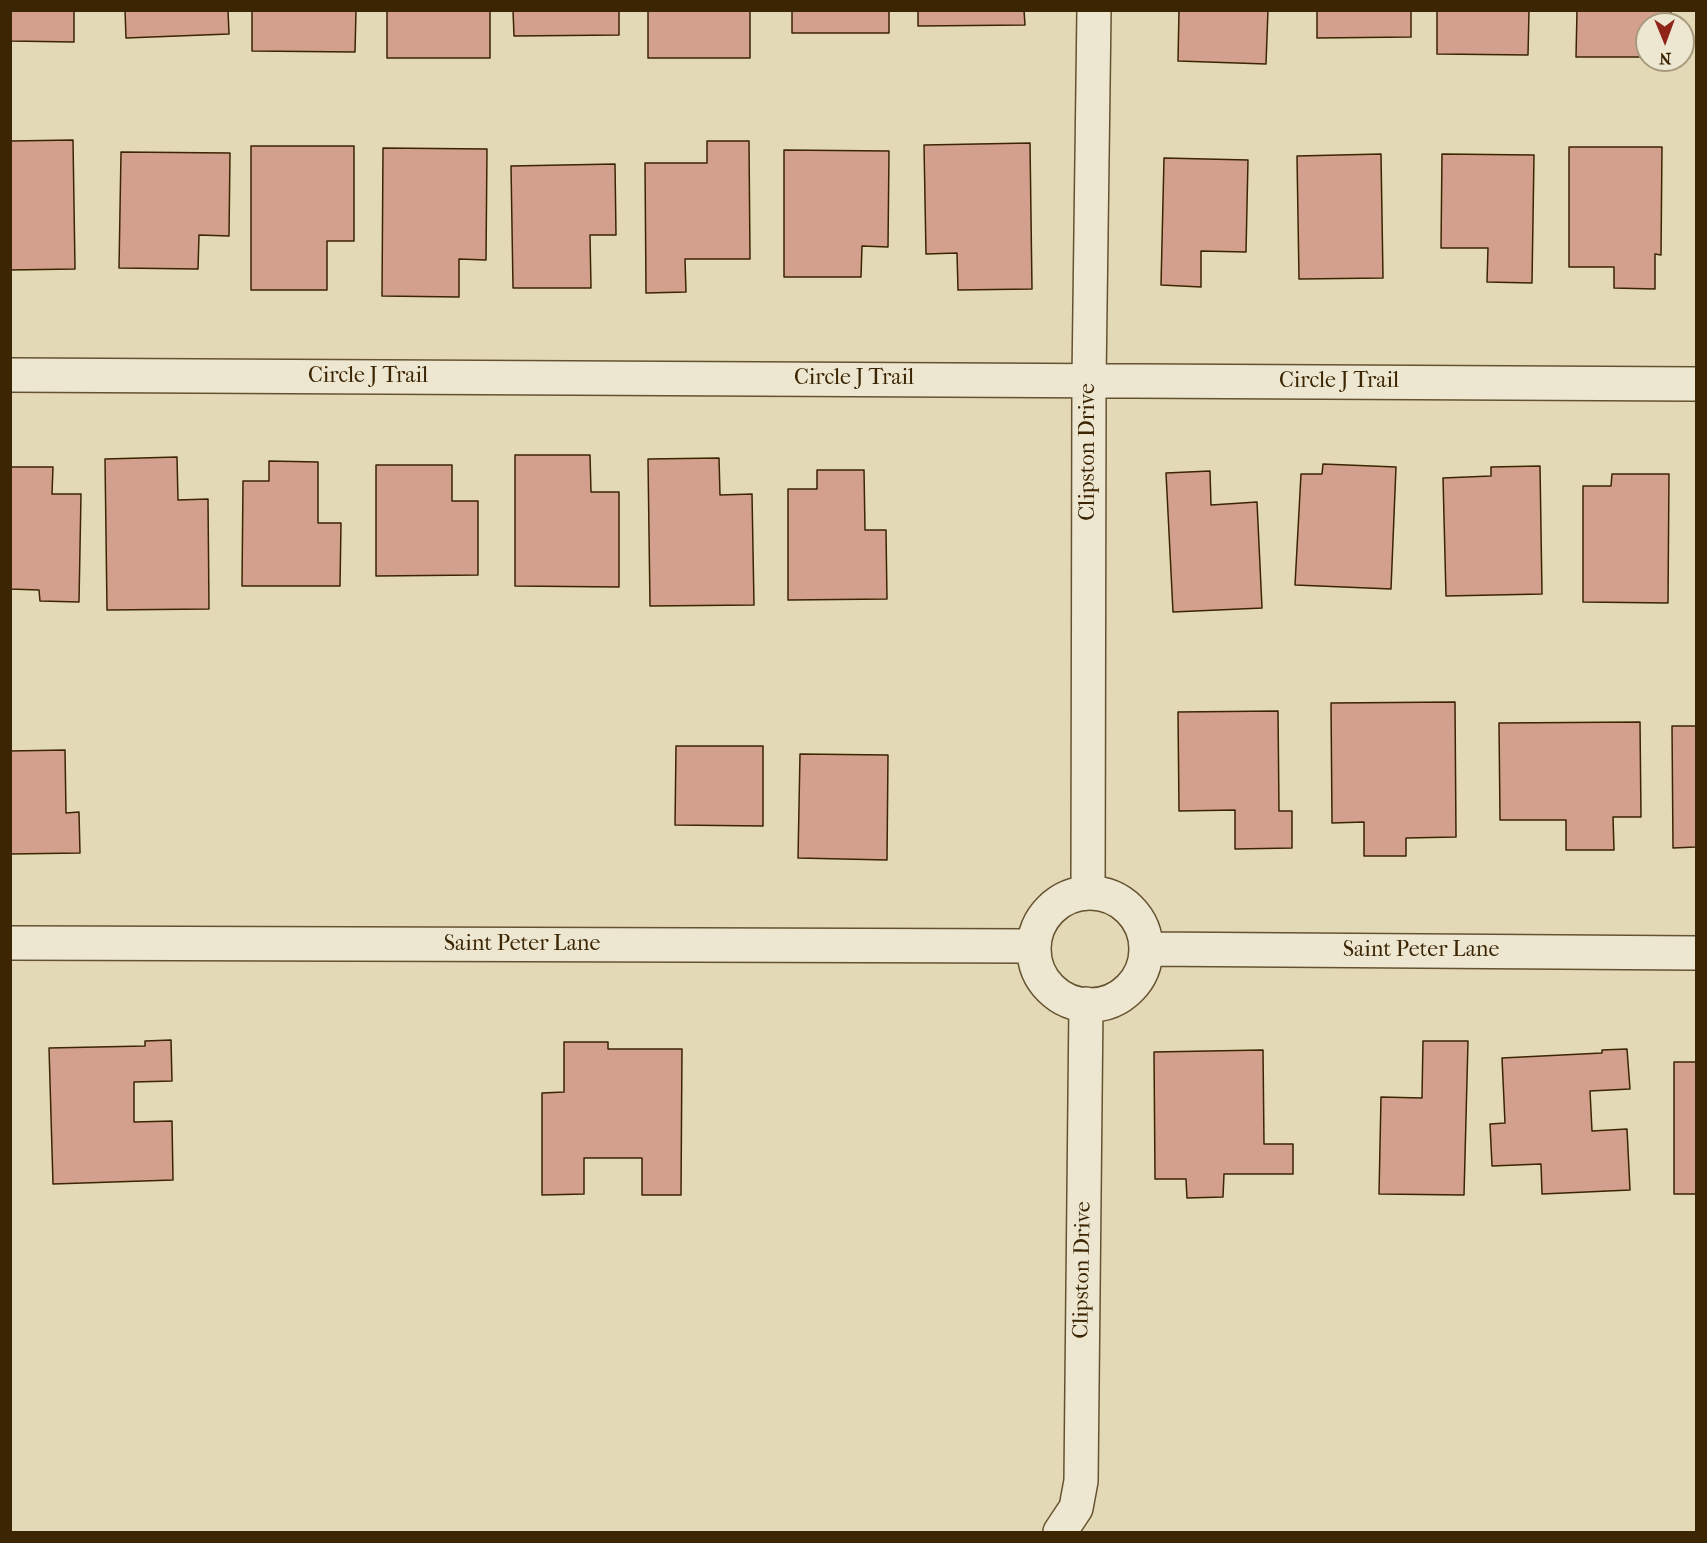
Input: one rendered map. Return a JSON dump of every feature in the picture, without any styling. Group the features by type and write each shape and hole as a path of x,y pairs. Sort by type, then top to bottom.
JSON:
{"street":[{"name":"Clipston Drive","path":"1088,893 1089,380 1094,10"},
{"name":"Circle J Trail","path":"10,375 1696,384"},
{"path":"1088,893 1117,900 1129,909 1141,927 1146,949 1138,978 1128,990 1101,1003 1086,1004 1065,998 1048,986 1035,960 1034,946 1037,930 1045,915 1057,903 1071,896 1088,893"},
{"name":"Saint Peter Lane","path":"10,943 1034,946"},
{"name":"Saint Peter Lane","path":"1146,949 1696,953"},
{"name":"Clipston Drive","path":"1061,1532 1076,1508 1081,1481 1086,1004"}],"building":[{"path":"10,10 74,10 74,42 10,41"},
{"path":"125,10 228,10 229,34 126,38"},
{"path":"252,10 356,10 355,52 252,51"},
{"path":"387,10 490,10 490,58 387,58"},
{"path":"513,10 619,10 619,35 514,36"},
{"path":"648,10 750,10 750,58 648,58"},
{"path":"792,10 889,10 889,33 792,33"},
{"path":"918,10 1024,10 1025,25 918,26"},
{"path":"1179,10 1268,10 1266,64 1178,61"},
{"path":"1317,10 1411,10 1411,37 1317,38"},
{"path":"1437,10 1529,10 1528,55 1437,54"},
{"path":"1577,10 1671,10 1671,12 1635,12 1635,57 1576,57"},
{"path":"73,140 75,269 10,270 10,141"},
{"path":"707,141 749,141 750,259 685,259 686,292 646,293 645,163 707,163"},
{"path":"1030,143 1032,289 958,290 957,253 926,254 924,145"},
{"path":"251,146 354,146 354,241 327,241 327,290 251,290"},
{"path":"1569,147 1662,147 1661,255 1655,254 1655,289 1614,288 1614,267 1569,267"},
{"path":"383,148 487,149 486,260 459,259 459,297 382,296"},
{"path":"784,150 889,151 888,247 862,246 861,277 784,277"},
{"path":"121,152 230,153 229,236 199,235 198,269 119,268"},
{"path":"1381,154 1383,278 1299,279 1297,156"},
{"path":"1442,154 1534,155 1532,283 1487,282 1488,248 1441,248"},
{"path":"1164,158 1248,160 1246,252 1201,251 1201,287 1161,285"},
{"path":"615,164 616,235 590,235 591,288 513,288 511,166"},
{"path":"515,455 590,455 591,492 619,492 619,587 515,586"},
{"path":"177,457 178,500 208,499 209,609 107,610 105,459"},
{"path":"719,458 720,495 752,494 754,605 650,606 648,459"},
{"path":"269,461 318,462 318,523 341,523 340,586 242,586 243,481 269,481"},
{"path":"1323,464 1396,467 1391,589 1295,585 1301,474 1322,474"},
{"path":"376,465 452,465 452,501 478,501 478,575 376,576"},
{"path":"1540,466 1542,594 1446,596 1443,478 1491,476 1491,467"},
{"path":"10,467 53,467 52,494 81,494 79,602 40,601 39,590 10,589"},
{"path":"817,470 864,470 865,530 886,530 887,599 788,600 788,489 817,489"},
{"path":"1210,471 1211,505 1257,502 1262,608 1173,612 1166,473"},
{"path":"1612,474 1669,474 1668,603 1583,602 1583,486 1611,486"},
{"path":"1455,702 1456,837 1406,838 1406,856 1364,856 1364,822 1332,823 1331,703"},
{"path":"1278,711 1279,811 1292,811 1292,848 1235,849 1235,810 1179,811 1178,712"},
{"path":"1640,722 1641,817 1613,817 1614,850 1566,850 1566,820 1500,820 1499,723"},
{"path":"1672,726 1696,726 1696,847 1673,848"},
{"path":"676,746 763,746 763,826 675,825"},
{"path":"65,750 66,813 79,812 80,853 10,854 10,751"},
{"path":"800,754 888,755 887,860 798,858"},
{"path":"171,1040 172,1081 134,1082 134,1122 172,1121 173,1180 53,1184 49,1048 145,1046 145,1041"},
{"path":"1423,1041 1468,1041 1464,1195 1379,1194 1381,1097 1422,1098"},
{"path":"564,1042 608,1042 608,1049 682,1049 681,1195 642,1195 642,1158 584,1158 584,1194 542,1195 542,1093 564,1092"},
{"path":"1627,1049 1630,1089 1590,1091 1592,1131 1627,1129 1630,1190 1542,1194 1541,1164 1492,1166 1490,1124 1505,1123 1502,1058 1602,1053 1602,1050"},
{"path":"1263,1050 1264,1144 1293,1144 1293,1174 1224,1174 1223,1197 1187,1198 1186,1179 1155,1179 1154,1052"},
{"path":"1674,1062 1696,1062 1696,1194 1674,1194"}]}
